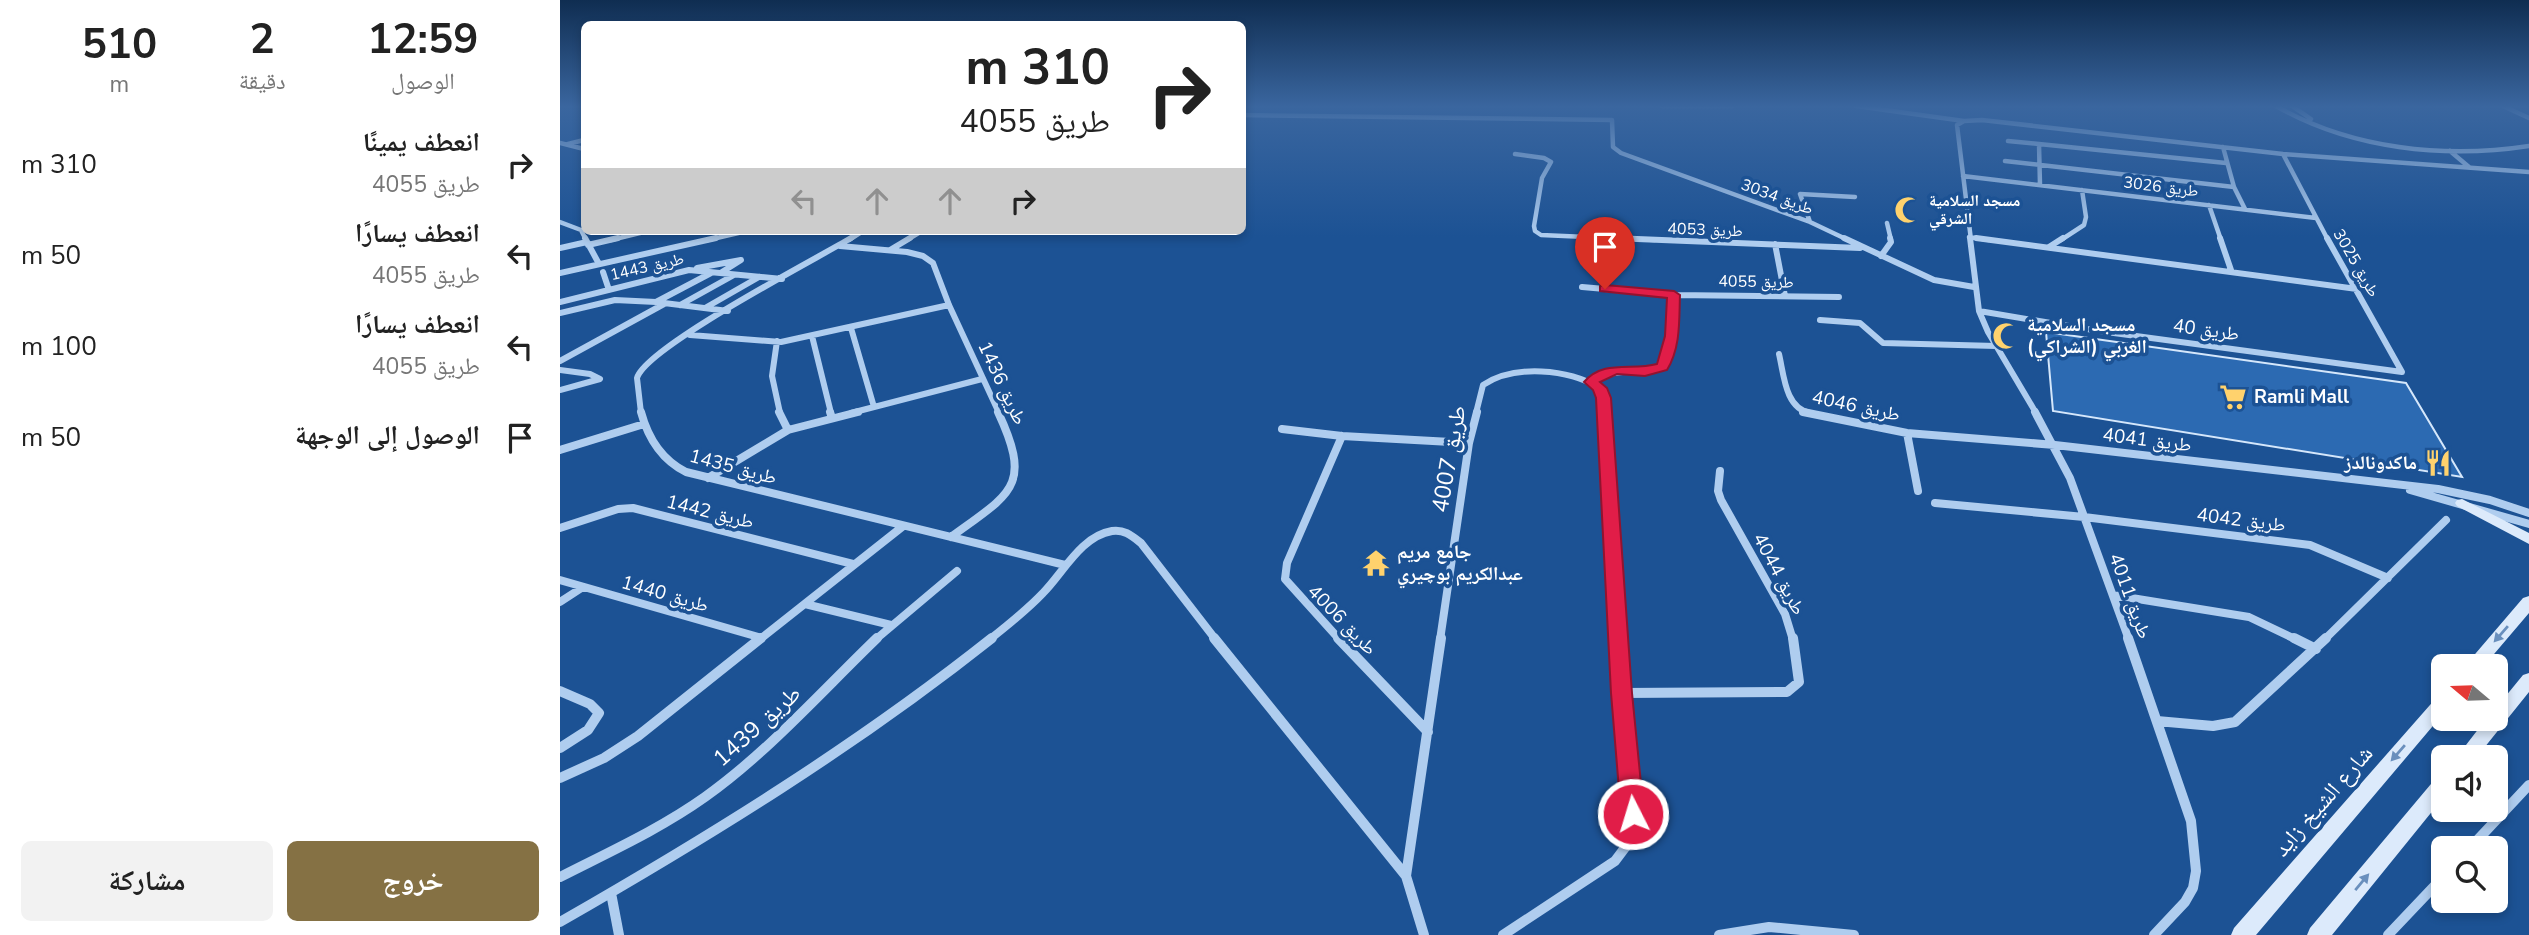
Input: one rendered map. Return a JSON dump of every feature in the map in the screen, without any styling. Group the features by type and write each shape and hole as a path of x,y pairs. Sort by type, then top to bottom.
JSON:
{"main road":[{"path":"2462,503 2529,539"},
{"path":"2484,654 2529,602"},
{"path":"2476,745 2529,680"},
{"name":"شارع الشيخ زايد","path":"2242,935 2431,716"},
{"path":"2318,935 2431,798"}],"street":[{"name":"طريق 3034","path":"1617,150 1810,222 1934,280 1974,287"},
{"name":"طريق 4011","path":"1960,150 1974,287 1979,311 1996,346 2055,445 2113,595 2191,821 2196,871 2193,888 2185,902 2154,935"},
{"path":"2039,150 2040,185"},
{"path":"2094,150 2226,163"},
{"path":"2223,150 2234,187 2245,209"},
{"path":"2249,150 2529,172"},
{"path":"2433,150 2452,166"},
{"path":"2438,150 2503,150"},
{"path":"2450,151 2470,167"},
{"name":"طريق 3025","path":"2283,153 2316,218 2402,369 2402,372 2388,372"},
{"name":"طريق 4053","path":"1515,155 1544,158 1551,162 1542,178 1534,226 1535,231 1541,235 1864,248"},
{"path":"2005,161 2234,187"},
{"name":"طريق 3026","path":"1963,176 2316,218"},
{"path":"2049,247 2084,225 2087,216 2082,190"},
{"path":"1810,222 1800,194 1855,197"},
{"path":"2209,205 2231,270"},
{"path":"560,222 581,229"},
{"path":"1881,256 1891,242 1887,223"},
{"path":"584,235 599,264"},
{"path":"560,248 629,235"},
{"path":"560,273 715,235"},
{"name":"طريق 1435","path":"856,235 657,354 637,375 644,424 663,457 671,466 708,478 1065,565"},
{"path":"889,251 915,235"},
{"path":"1969,237 2357,289"},
{"path":"1775,244 1784,296"},
{"name":"طريق 1436","path":"839,246 923,256 933,263 949,305 1017,454 1017,473 1008,493 951,537"},
{"path":"689,270 741,260 720,274"},
{"name":"طريق 1443","path":"560,302 689,270 782,279"},
{"path":"603,272 609,289"},
{"path":"656,302 712,273"},
{"path":"679,305 735,275"},
{"path":"704,308 759,277"},
{"name":"طريق 4055","path":"1582,287 1674,295 1839,297"},
{"path":"1503,935 1615,861 1630,841 1633,814 1622,693 1603,398 1600,388 1591,382 1600,375 1616,370 1645,372 1662,367 1668,357 1672,336 1674,295"},
{"path":"560,313 615,300 727,311"},
{"path":"560,360 664,303"},
{"path":"689,335 778,341 851,328 949,305"},
{"name":"طريق 40","path":"1979,311 2388,372"},
{"path":"1820,320 1860,323 1872,337 1883,344 1996,346"},
{"path":"851,328 874,407"},
{"path":"812,336 832,418"},
{"path":"778,341 773,358 772,389 775,404 789,430"},
{"name":"طريق 4046","path":"1779,354 1791,402 1796,408 1840,421 1907,433 1918,491"},
{"path":"560,370 590,374 600,379 560,390"},
{"name":"طريق 4007","path":"1424,935 1406,876 1469,443 1481,388 1490,378 1521,372 1566,376 1591,382"},
{"path":"708,478 789,430 982,379"},
{"path":"560,450 644,424"},
{"path":"1282,429 1342,436 1469,443"},
{"name":"طريق 4041","path":"1907,433 2055,445 2463,493 2529,513"},
{"name":"طريق 4006","path":"1342,436 1287,564 1285,579 1294,592 1428,732"},
{"name":"طريق 4044","path":"1622,693 1787,692 1799,682 1790,625 1721,500 1718,491 1720,471"},
{"name":"طريق 4041","path":"2381,484 2462,503 2529,524"},
{"name":"طريق 4042","path":"1935,503 2084,517 2310,545 2388,578"},
{"name":"طريق 1442","path":"560,527 618,509 633,508 853,564"},
{"path":"2157,721 2213,726 2235,722 2316,649 2446,520"},
{"path":"560,778 604,758 638,736 902,527"},
{"path":"560,922 782,789 914,700 1026,610 1049,587 1065,565 1089,543 1107,532 1122,530 1133,534 1230,661 1406,876"},
{"name":"طريق 1439","path":"560,877 663,824 705,797 747,763 891,625 957,571"},
{"name":"طريق 1440","path":"560,580 762,638"},
{"path":"560,602 583,587"},
{"path":"2113,595 2249,617 2316,649"},
{"path":"805,604 891,625"},
{"path":"560,691 590,704 599,713 586,732 560,748"},
{"path":"2481,836 2529,785"},
{"path":"2388,935 2431,890"},
{"path":"611,893 619,935"},
{"path":"1719,935 1747,929 1774,928 1854,935"}],"building":[{"name":"Ramli Mall","path":"2046,332 2406,383 2462,477 2053,411"}],"place":[{"name":"مسجد السلامية الشرقي","path":"1908,210"},
{"name":"مسجد السلامية الغربي (الشراكي)","path":"2006,336"},
{"name":"Ramli Mall","path":"2233,397"},
{"name":"ماكدونالدز","path":"2438,463"},
{"name":"جامع مريم عبدالكريم بوچيري","path":"1376,563"}],"route":[{"path":"1605,289 1674,295 1672,336 1668,357 1662,367 1645,372 1616,370 1600,375 1591,382 1600,388 1603,398 1622,693 1633,814"}]}
